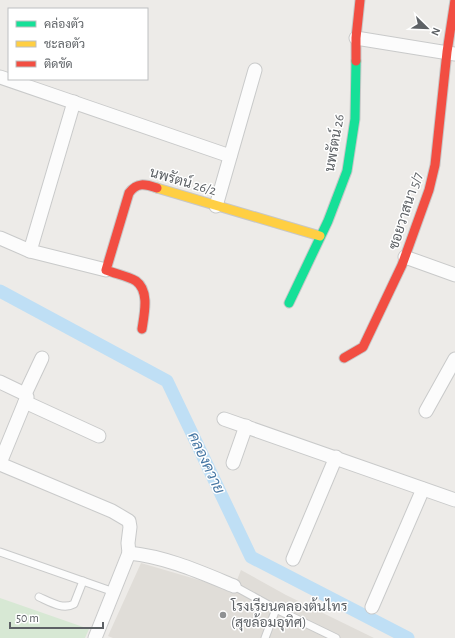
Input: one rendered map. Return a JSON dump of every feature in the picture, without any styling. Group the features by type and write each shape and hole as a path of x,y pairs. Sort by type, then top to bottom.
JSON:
{"street":[{"name":"นพรัตน์ 26","path":"289,303 328,221 347,171 355,119 356,38 360,0"},
{"name":"ซอยวาสนา 5/7","path":"344,358 363,347 405,257 429,190 435,165 451,53 455,0"},
{"path":"356,38 451,53"},
{"path":"216,206 255,70"},
{"path":"9,80 230,156"},
{"path":"30,251 74,102"},
{"name":"นพรัตน์ 26/2","path":"106,270 129,193 136,185 141,183 320,236"},
{"path":"0,238 30,251 106,270 133,280 140,285 144,294 142,329"},
{"path":"405,257 455,275"},
{"path":"42,358 0,464 112,511 129,521 130,526 128,543 130,553 95,638"},
{"path":"426,412 455,359"},
{"path":"0,382 25,398 99,436"},
{"path":"224,419 336,457 455,500"},
{"path":"233,463 246,426"},
{"path":"292,559 336,457"},
{"path":"372,607 423,489"},
{"path":"130,553 148,555 174,562 234,586"}],"lane":[{"path":"0,552 114,592"},
{"path":"39,598 60,606 69,607 74,604 83,581"},
{"path":"234,586 276,610 336,638"},
{"path":"265,638 276,610"}],"shaded area":[{"name":"โรงเรียนคลองต้นไทร (สุขล้อมอุทิศ)","path":"141,563 233,590 241,570 286,595 374,638 113,638 108,636"}],"green space":[{"path":"0,598 89,629 85,638 0,638"}],"waterway":[{"name":"คลองควาย","path":"0,291 167,381 251,557 408,638"}],"traffic: fast":[{"path":"289,303 328,221 347,171 355,119 356,61"}],"traffic: slow":[{"path":"157,188 320,236"}],"traffic: jam":[{"path":"356,61 356,38 360,0"},
{"path":"344,358 363,347 402,265 429,190 435,165 447,52 455,0"},
{"path":"142,329 145,310 145,297 140,285 133,279 106,270 129,193 135,187 142,185 157,188"}],"place":[{"name":"โรงเรียนคลองต้นไทร (สุขล้อมอุทิศ)","path":"223,615"}]}
